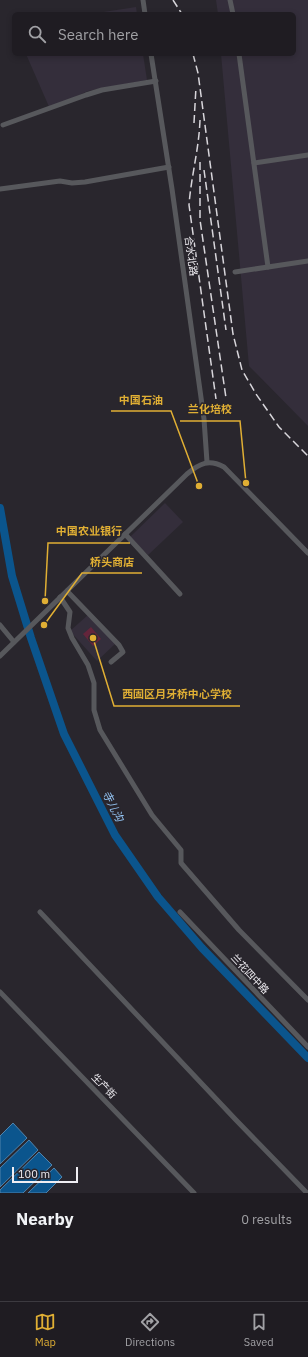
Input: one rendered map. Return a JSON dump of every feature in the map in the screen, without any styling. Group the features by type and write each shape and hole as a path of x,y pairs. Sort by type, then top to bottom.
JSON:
{"street":[{"path":"143,0 145,12"},
{"path":"230,0 233,12"},
{"name":"合水北路","path":"151,56 169,167 204,419 207,462"},
{"path":"239,56 268,267"},
{"path":"3,125 102,90 156,81"},
{"path":"254,163 308,155"},
{"path":"0,189 60,181 72,183 86,182 169,167"},
{"path":"235,272 308,261"},
{"path":"0,656 187,474 194,468 207,462 219,464 224,467 308,553"},
{"path":"125,534 180,594"},
{"path":"67,591 119,645 123,652 111,662"},
{"path":"60,597 70,612 68,628 72,638 88,665 94,683 94,710 100,730 152,815 181,850 181,863 239,930 308,1000"},
{"path":"0,625 14,642"},
{"path":"40,912 307,1193"},
{"name":"兰花四中路","path":"180,912 308,1047"},
{"name":"生产街","path":"0,992 194,1193"}],"shaded area":[{"path":"216,0 308,0 308,426 249,366 221,56 296,56 296,12 218,12"},
{"path":"136,7 137,12 103,12"},
{"path":"27,56 143,56 147,80 88,91 50,109"},
{"path":"165,503 183,522 148,555 130,537"},
{"path":"88,615 115,644 97,661 70,631"},
{"path":"91,627 101,639 93,646 83,634"}],"water":[{"path":"13,1123 27,1138 0,1164 0,1136"},
{"path":"29,1140 38,1150 0,1187 0,1168"},
{"path":"39,1152 52,1165 23,1193 0,1193 0,1190"},
{"path":"54,1168 62,1177 46,1193 28,1193"}],"waterway":[{"name":"寺儿沟","path":"0,508 12,576 31,638 64,734 115,835 158,897 202,948 308,1058"}],"railway":[{"path":"173,0 181,12"},
{"path":"194,56 198,73 233,334 242,370 256,394 279,427 308,456"},
{"path":"194,123 196,87"},
{"path":"200,120 189,205 216,399"},
{"path":"200,162 200,220 226,398"},
{"path":"204,170 226,330"}],"place":[{"name":"兰化培校","path":"246,483"},
{"name":"中国石油","path":"199,486"},
{"name":"中国农业银行","path":"45,601"},
{"name":"桥头商店","path":"44,625"},
{"name":"西固区月牙桥中心学校","path":"93,638"}]}
